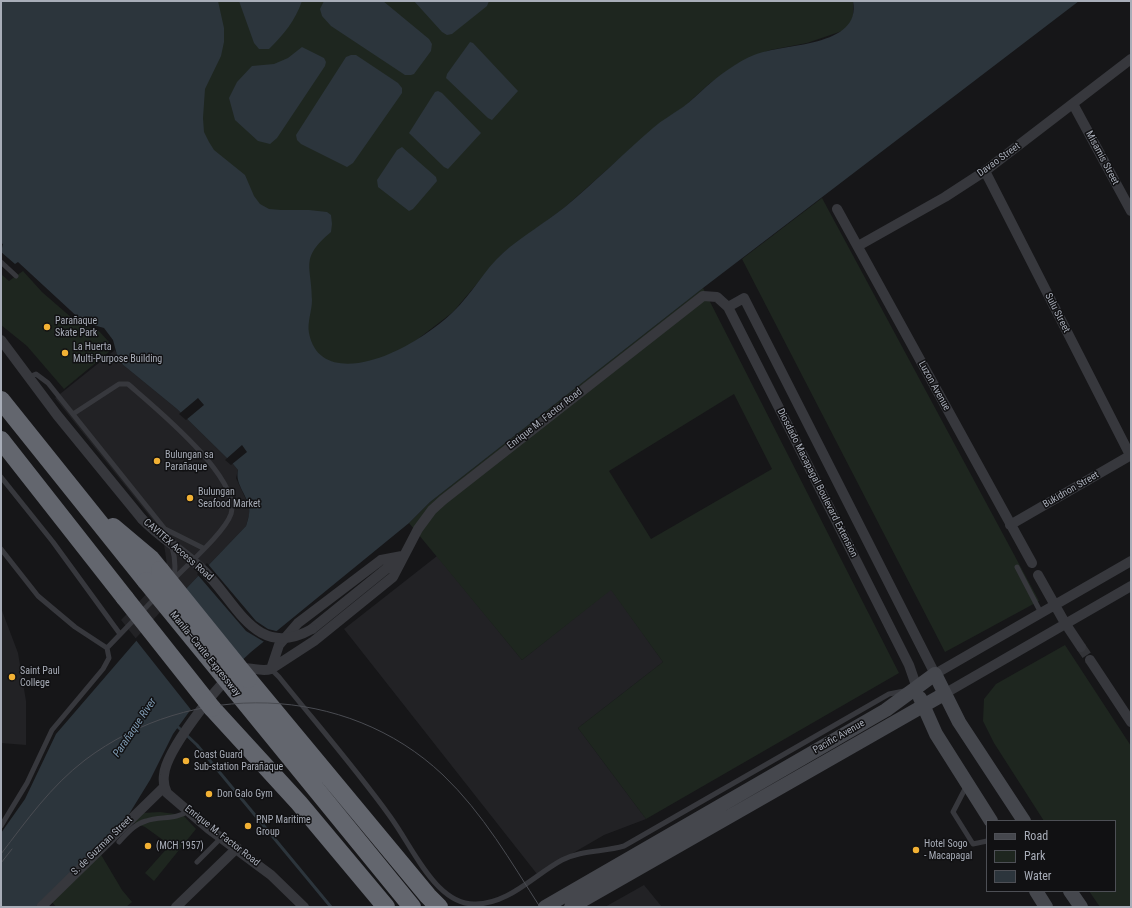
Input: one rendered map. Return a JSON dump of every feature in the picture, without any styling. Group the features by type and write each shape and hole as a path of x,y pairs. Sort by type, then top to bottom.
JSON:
{"highway":[{"name":"Manila–Cavite Expressway","path":"1,400 82,500 160,576 241,685 412,907"},
{"path":"1,440 369,907"},
{"path":"241,685 423,891 439,907"},
{"path":"212,708 299,804 386,907"}],"main road":[{"name":"Pacific Avenue","path":"545,907 886,710 934,674"},
{"path":"934,674 959,722 1023,820"},
{"path":"917,688 923,706 936,734 990,820"},
{"name":"Pacific Avenue","path":"571,907 944,694"},
{"path":"1037,892 1046,907"},
{"path":"1071,892 1081,907"}],"street":[{"name":"Davao Street","path":"858,246 945,197 985,171 1131,59"},
{"name":"Misamis Street","path":"1073,104 1131,212"},
{"name":"Sulu Street","path":"985,171 1131,455"},
{"name":"Luzon Avenue","path":"837,209 1032,563"},
{"name":"Enrique M. Factor Road","path":"271,669 314,641 393,577 402,556 424,519 443,500 703,296 717,297 728,307"},
{"name":"Diosdado Macapagal Boulevard Extension","path":"917,688 909,665 728,307 744,298 934,674"},
{"path":"1,340 29,377"},
{"name":"CAVITEX Access Road","path":"29,377 142,519 159,536 208,574 243,618 257,631 272,638 288,639 296,637 312,629 402,556"},
{"name":"Bukidnon Street","path":"1010,525 1131,455"},
{"path":"164,787 164,774 176,747 189,726 229,676 239,669 246,668 263,672 271,669 279,646 298,623 381,560 402,556"},
{"name":"Pacific Avenue","path":"934,674 1055,606 1131,561"},
{"path":"1038,575 1065,623 1081,647"},
{"name":"Pacific Avenue","path":"944,694 1131,586"},
{"path":"1090,660 1131,722"},
{"name":"Enrique M. Factor Road","path":"164,787 168,793 209,829 272,875 304,907"},
{"name":"S. de Guzman Street","path":"41,907 164,787"},
{"path":"176,907 237,848"}],"lane":[{"path":"1,262 16,276"},
{"path":"29,377 36,374 44,379 164,528 174,551 176,560 160,576 120,634 107,648"},
{"path":"73,414 118,384 124,383 155,408 200,451 219,475 231,500 232,507 226,524 203,548 160,576"},
{"path":"1,477 53,542 120,634"},
{"path":"164,528 203,548"},
{"path":"1,549 38,596 69,623 107,648 109,658 107,664 52,730 27,783 1,826"},
{"path":"1017,567 1042,613"},
{"path":"271,669 280,677 390,815 432,878 448,895 458,901 473,904 497,900 579,853 609,850 624,846 890,694 917,688"},
{"path":"967,784 953,812 973,844 986,841"},
{"path":"120,842 132,828 147,820 183,815 188,811"},
{"path":"197,862 221,837"}],"shaded area":[{"name":"Bulungan Seafood Market","path":"115,350 122,364 177,409 233,464 238,470 236,478 249,506 249,515 246,526 137,640 121,620 158,582 167,565 164,544 158,527 55,398"},
{"path":"437,556 522,660 611,589 663,662 578,728 646,819 604,835 537,874 344,629"},
{"name":"Saint Paul College","path":"1,608 18,653 26,701 26,745 1,743"},
{"path":"644,885 662,907 605,907"}],"green space":[{"path":"1,1 853,1 853,16 850,24 845,30 807,43 770,50 737,64 709,84 685,106 655,127 564,208 502,254 453,312 349,392"},
{"path":"822,198 1039,601 945,652 742,259"},
{"name":"Parañaque Skate Park","path":"23,271 42,292 80,325 98,330 109,342 110,351 64,389 27,346 1,325 1,274 9,281"},
{"path":"703,288 899,673 646,819 578,728 663,662 611,590 522,660 409,523 430,502","holes":["734,394 772,469 651,539 609,471"]},
{"path":"1065,645 1131,746 1131,907 1100,907 1090,892 1116,892 1116,820 1043,820 994,743 983,721 984,699 996,684"},
{"path":"160,812 183,815 196,829 154,881 145,873 170,845 145,827 131,822 142,813"},
{"path":"100,853 122,890 132,902 126,907 56,907 51,901"}],"water":[{"name":"Parañaque River","path":"1,1 218,1 224,28 224,42 221,56 205,89 203,118 204,132 214,150 245,175 254,196 260,204 269,209 309,210 327,212 331,215 331,232 321,241 311,256 310,270 312,300 309,333 314,346 321,355 330,361 353,363 366,362 389,354 431,330 447,318 460,305 503,253 565,207 653,128 686,105 718,77 735,65 754,55 818,41 833,36 845,28 853,16 853,1 1079,1 703,288 430,502 409,523 251,652 194,705 173,734 150,780 126,819 35,907 1,907 1,833 25,799 56,734 137,640 246,526 249,516 249,509 248,502 239,484 237,475 238,470 177,409 122,364 117,355 113,340 104,328 83,322 18,262 15,264 1,252 3,244 1,243"},
{"path":"239,1 302,1 292,21 280,38 269,49 259,49 254,43"},
{"path":"324,1 383,1 429,39 432,44 431,51 414,74 405,75 331,26 322,16 320,9"},
{"path":"414,1 489,1 487,6 452,34 447,35 442,32"},
{"path":"470,42 473,43 518,91 492,120 488,118 446,78 447,74"},
{"path":"302,47 324,58 326,62 325,66 277,138 270,144 258,141 235,120 229,98 237,82 252,66 274,64 288,58"},
{"path":"356,55 398,83 402,88 402,93 353,163 347,167 301,144 297,140 296,135 346,57"},
{"path":"438,91 442,93 481,133 448,169 444,167 409,133 435,92"},
{"path":"402,147 436,177 437,181 413,209 409,211 378,187 377,180 397,150"}],"pier":[{"path":"198,398 204,405 186,420 179,414"},
{"path":"242,445 247,452 231,465 225,460"},
{"path":"207,563 256,621 268,629 280,632 266,643 246,631 197,574"},
{"path":"182,589 242,664 192,711 135,639"}],"waterway":[{"path":"178,727 197,745 331,907"}],"tunnel":[{"path":"1081,647 1090,660"}],"tram line":[{"path":"1,854 40,804 61,781 85,760 127,734 172,716 219,705 267,703 315,709 361,723 404,745 443,775 471,805 496,838 540,907"},
{"path":"1,863 12,849"}],"place":[{"name":"Parañaque Skate Park","path":"47,327"},
{"name":"La Huerta Multi-Purpose Building","path":"65,353"},
{"name":"Bulungan sa Parañaque","path":"157,461"},
{"name":"Bulungan Seafood Market","path":"190,498"},
{"name":"Saint Paul College","path":"12,677"},
{"name":"Coast Guard Sub-station Parañaque","path":"186,761"},
{"name":"Don Galo Gym","path":"209,794"},
{"name":"PNP Maritime Group","path":"248,826"},
{"name":"(MCH 1957)","path":"148,846"},
{"name":"Hotel Sogo - Macapagal","path":"916,850"}]}
